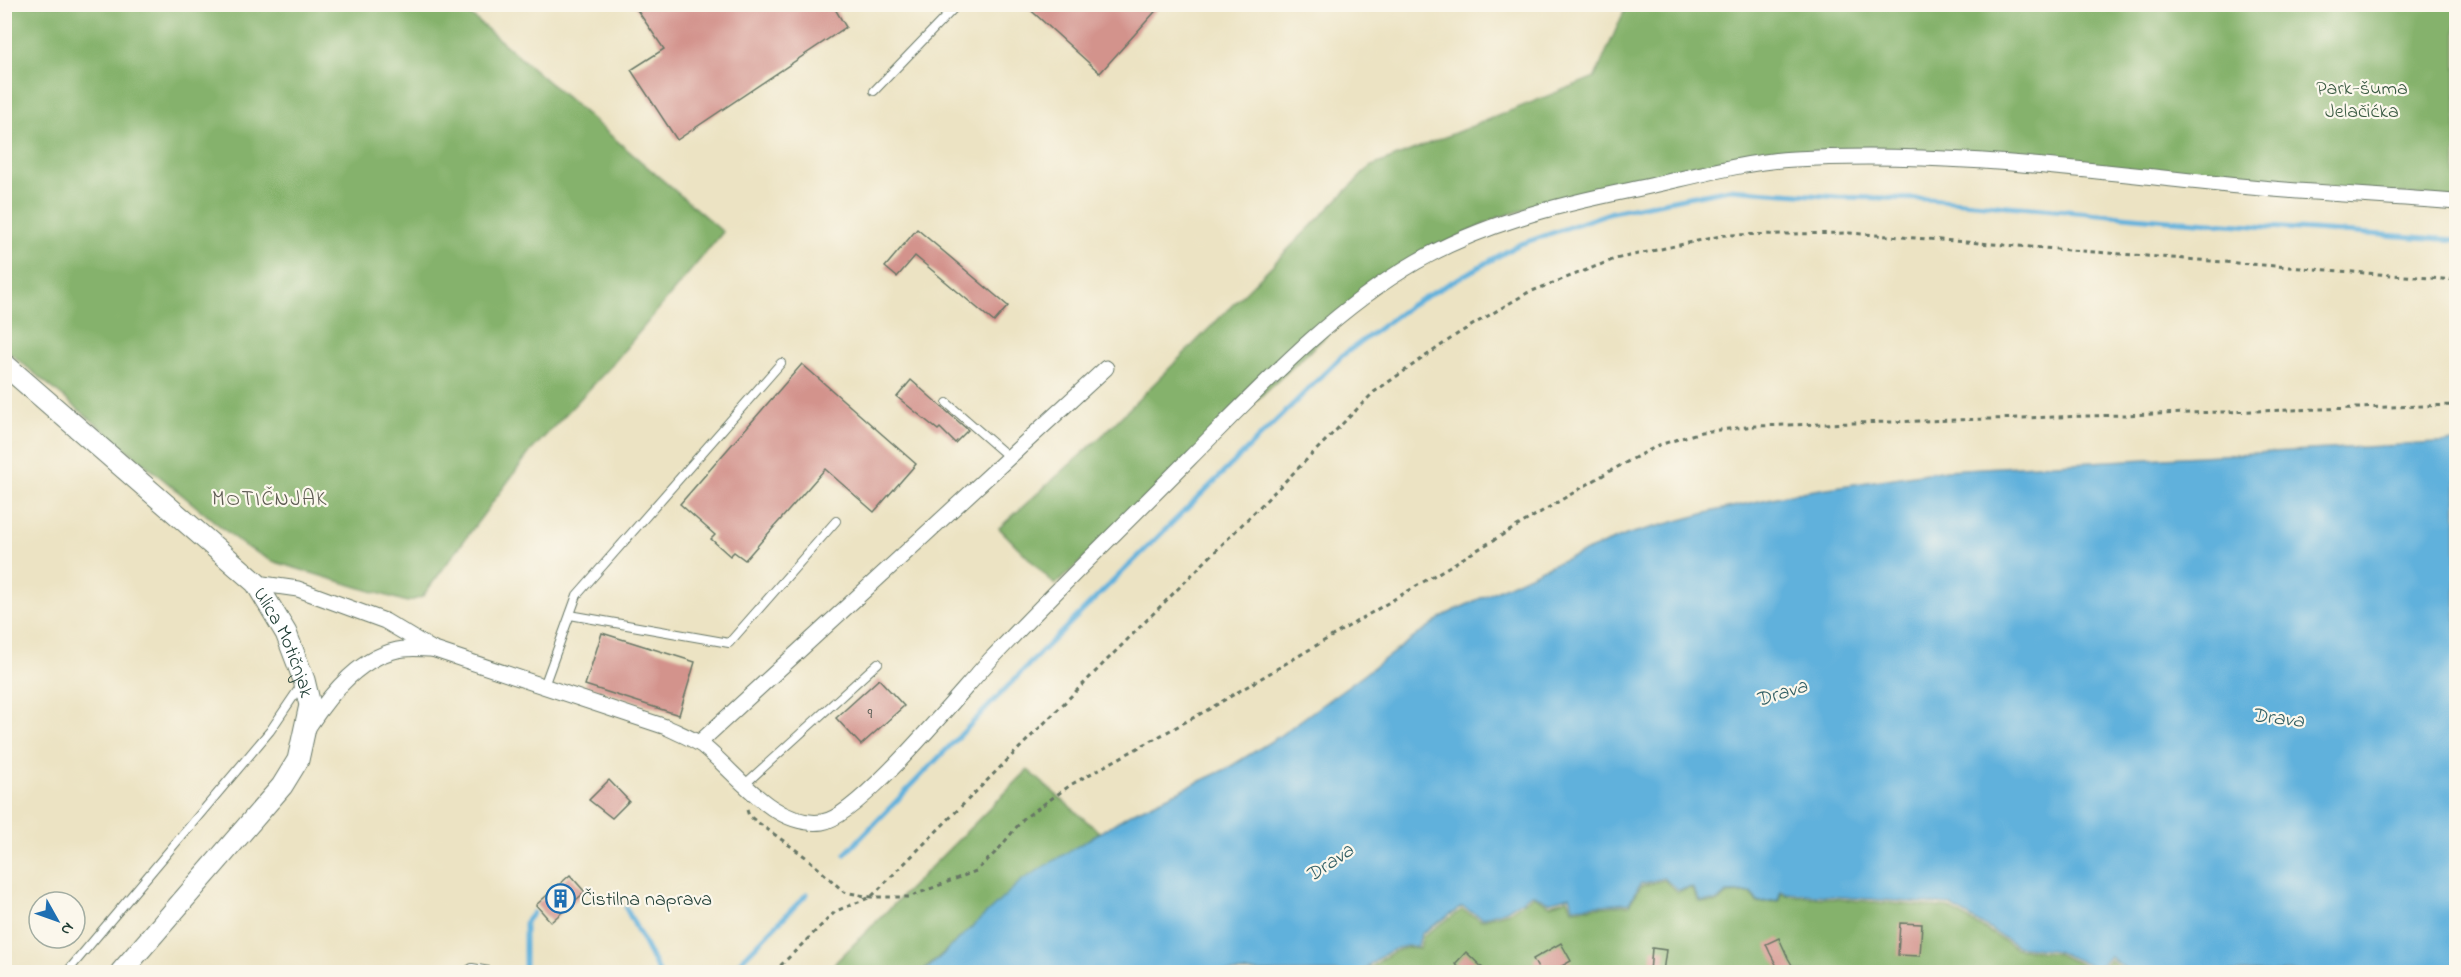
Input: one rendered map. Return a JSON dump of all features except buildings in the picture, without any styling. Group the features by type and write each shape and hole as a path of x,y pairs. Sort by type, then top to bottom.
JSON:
{"main road":[{"name":"Ulica Motičnjak","path":"4,364 256,583 286,633 304,680 310,705 298,760 282,786 121,972"}],"street":[{"path":"256,583 298,589 386,621 432,649 622,710 699,743 744,785 780,812 804,821 826,822 842,813 877,784 992,658 1266,382 1360,300 1415,262 1503,222 1586,199 1789,159 1882,157 1938,157 2245,186 2457,202"},
{"path":"699,743 1011,458 1106,368"},
{"path":"306,731 332,692 376,657 404,649 432,649"}],"lane":[{"path":"874,91 958,4"},
{"path":"544,686 577,595 781,363"},
{"path":"947,403 1011,458"},
{"path":"570,615 729,643 836,522"},
{"path":"744,785 878,663"},
{"path":"67,972 270,730 304,680"},
{"path":"466,972 472,968 495,972"}],"path":[{"path":"774,972 836,911 871,897 1374,392 1459,333 1527,293 1615,259 1725,235 1850,233 2457,280"},
{"path":"744,785 744,802 749,816 807,858 844,892 871,897 909,897 976,871 999,850 1023,819 1072,784 1211,708 1659,445 1701,432 1755,426 2457,405"}],"green space":[{"path":"4,5 459,5 723,232 611,366 530,452 422,597 407,602 272,561 243,545 5,349"},
{"name":"Park-šuma Jelačićka","path":"1627,5 2456,5 2456,199 1866,148 1776,154 1687,168 1593,190 1500,217 1408,261 1055,585 999,528 1105,433 1370,167 1595,77"},
{"path":"1028,770 1099,832 992,909 922,972 826,972"},
{"path":"1664,880 1677,892 1691,888 1699,902 1717,903 1727,894 1751,893 1757,903 1779,901 1781,892 1786,895 1949,908 2016,948 2057,954 2097,971 2110,960 2126,972 1366,972 1384,957 1397,951 1420,948 1423,936 1462,910 1481,920 1509,912 1533,896 1550,905 1568,899 1572,909 1629,905 1641,886"}],"water":[{"name":"Drava","path":"2456,442 2456,972 2130,972 2110,957 2097,968 2056,951 2017,946 1950,905 1787,893 1781,890 1778,900 1758,902 1751,892 1726,893 1717,901 1700,901 1692,887 1678,890 1664,878 1640,884 1629,903 1573,907 1570,896 1549,902 1532,894 1507,910 1482,918 1462,907 1421,934 1418,946 1394,949 1362,972 924,972 1022,880 1130,814 1228,768 1278,737 1445,615 1551,565 1629,534 1714,511 1795,493 1947,470"}],"waterway":[{"path":"845,854 1044,649 1343,355 1411,305 1518,245 1612,212 1729,189 1838,197 1928,199 2168,220 2456,240"},
{"path":"730,972 807,894"},
{"path":"626,908 659,972"},
{"path":"525,972 525,923 533,913"}],"place":[{"name":"Čistilna naprava","path":"560,898"}],"district":[{"name":"MOTIČNJAK","path":"270,498"}]}
